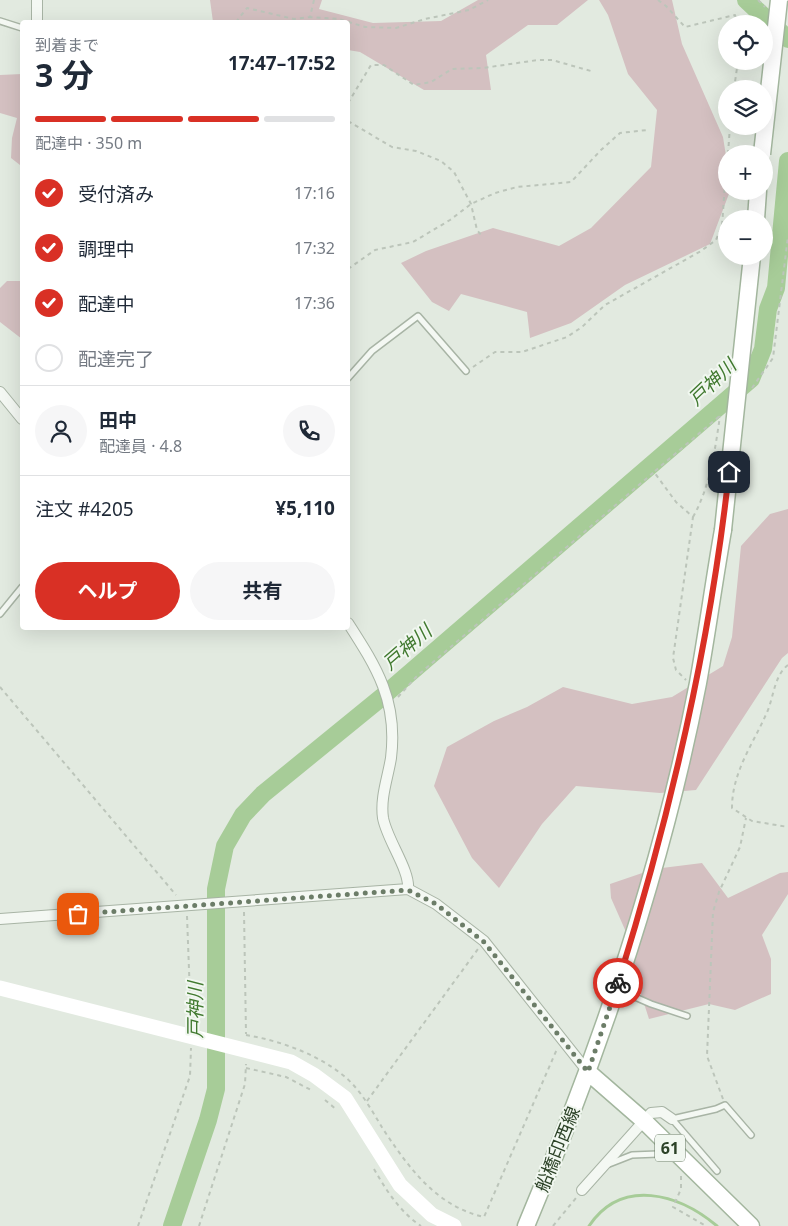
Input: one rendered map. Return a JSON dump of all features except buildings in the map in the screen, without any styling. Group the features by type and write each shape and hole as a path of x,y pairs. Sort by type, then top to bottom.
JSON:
{"main road":[{"path":"763,145 779,0"},
{"name":"船橋印西線","path":"526,1226 588,1072 648,888 697,684 722,530 751,265"},
{"name":"61","path":"588,1072 642,1120 751,1226"}],"street":[{"path":"37,0 37,20"},
{"path":"0,392 20,417"},
{"path":"350,626 382,680 389,702 393,742 382,809 388,837 407,876 408,890"},
{"path":"0,920 408,890 436,904 484,942 588,1072"},
{"path":"0,988 198,1041 230,1046 291,1062 314,1075 345,1098 400,1185 432,1215 454,1226"},
{"path":"582,1190 642,1120 656,1111 672,1119"}],"lane":[{"path":"0,21 20,27"},
{"path":"350,376 372,351 418,316 466,371"},
{"path":"0,614 20,589"},
{"path":"616,989 651,1004 687,1016"},
{"path":"717,1171 672,1119 726,1105 751,1135"},
{"path":"598,1172 618,1160 646,1154 658,1154"}],"path":[{"path":"310,17 314,0"},
{"path":"350,22 365,26 396,28 469,10 488,0"},
{"path":"658,0 685,27 718,19"},
{"path":"238,20 247,8 294,19 310,17 343,20"},
{"path":"350,100 371,65 384,65 414,85 431,82 452,69 483,68 538,60 552,60 591,71"},
{"path":"350,122 392,147 416,151 441,161 454,172 472,204 477,230 482,236"},
{"path":"350,268 375,250 413,242 450,220 472,204 495,193 516,187 571,182 620,133 647,130"},
{"path":"466,371 495,352 522,352 567,337 582,328 605,304 716,240 722,226 724,200"},
{"path":"697,684 686,680 676,670 673,658 694,517 703,500 716,446 720,415"},
{"path":"389,702 654,472 676,502 694,517"},
{"path":"788,665 780,671 767,711 738,770 732,797 732,808 746,818 788,827"},
{"path":"785,667 788,670"},
{"path":"0,688 184,906 191,1023"},
{"path":"726,1105 707,1056 707,1029 712,984 713,912 719,892 740,847 746,818"},
{"path":"244,902 246,1044"},
{"path":"367,1102 484,942"},
{"path":"246,1035 287,1046 316,1058 345,1077 367,1102 413,1172 440,1199 466,1213 484,1217 561,1040"},
{"path":"138,1226 190,1076 198,1041"},
{"path":"200,1226 245,1084 246,1060"},
{"path":"246,1068 286,1077 314,1091"},
{"path":"321,1096 340,1114"},
{"path":"372,1164 385,1189 412,1220 421,1226"},
{"path":"678,1171 681,1175 681,1190 673,1207 706,1226"},
{"path":"552,1226 582,1190"}],"shaded area":[{"path":"210,0 322,0 319,9 373,23 441,21 478,0 588,0 557,25 528,25 486,55 491,90 424,90 360,52 350,50 350,20 213,20"},
{"path":"599,0 672,0 682,44 718,126 718,135 722,135 723,137 724,145 718,145 718,200 727,200 723,210 718,210 718,223 710,244 625,285 571,323 530,338 527,312 461,294 449,311 432,302 401,263 426,251 493,228 559,246 591,228 651,167 657,110 628,74 608,15"},
{"path":"20,74 20,165 11,158 12,138 17,118 0,113 0,75"},
{"path":"7,281 20,281 20,337 0,322 0,288"},
{"path":"788,509 788,653 782,658 696,790 660,793 576,786 542,824 499,888 472,858 434,786 447,747 494,721 527,707 563,687 632,704 672,697 723,666 732,637 741,546 770,514"},
{"path":"702,863 728,898 780,873 788,872 788,894 762,935 771,959 771,994 735,1010 709,1004 649,1019 641,994 610,981 626,932 611,898 610,884 654,869"}],"waterway":[{"name":"戸神川","path":"746,0 788,39"},
{"name":"戸神川","path":"172,1226 208,1120 216,1089 216,889 225,846 243,815 263,794 382,697 751,379 763,349 768,309 776,288 788,161"},
{"path":"589,1226 602,1211 618,1201 634,1196 669,1199 686,1206 717,1226"}],"way so far":[{"path":"78,914 400,889 418,893 478,935 588,1072 618,983"}],"route":[{"path":"618,983 648,888 697,684 722,530 729,472"}]}
